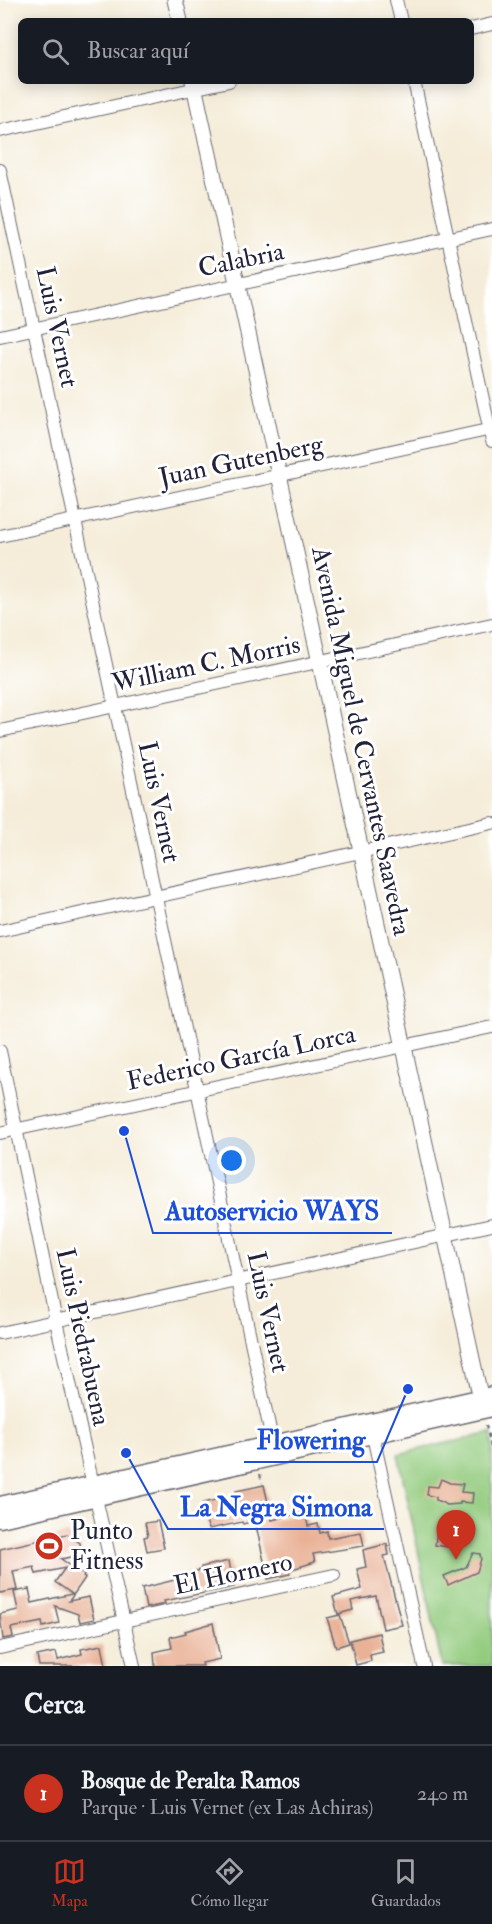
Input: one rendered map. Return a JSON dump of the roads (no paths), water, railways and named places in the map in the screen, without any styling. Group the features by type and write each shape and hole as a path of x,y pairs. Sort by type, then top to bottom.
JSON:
{"main road":[{"path":"0,1505 94,1491 487,1403"},
{"path":"0,1519 94,1491 273,1444 372,1429"}],"street":[{"path":"175,0 179,18"},
{"path":"396,0 400,18"},
{"path":"474,28 492,24"},
{"path":"415,84 491,433"},
{"path":"0,131 193,85"},
{"name":"Avenida Miguel de Cervantes Saavedra","path":"193,85 445,1235 487,1403"},
{"name":"Luis Vernet","path":"0,170 273,1444"},
{"name":"Calabria","path":"0,336 492,229"},
{"name":"Juan Gutenberg","path":"0,536 279,475 491,433"},
{"name":"William C. Morris","path":"0,732 492,624"},
{"path":"0,931 492,823"},
{"name":"Federico García Lorca","path":"0,1133 492,1027"},
{"name":"Luis Piedrabuena","path":"0,1051 56,1321 134,1666"},
{"path":"0,1333 492,1225"},
{"path":"372,1429 424,1666"},
{"name":"El Hornero","path":"0,1648 334,1575"}],"place":[{"name":"Autoservicio WAYS","path":"124,1131"},
{"name":"Flowering","path":"408,1389"},
{"name":"La Negra Simona","path":"126,1453"},
{"name":"Punto Fitness","path":"49,1546"},
{"name":"Bosque de Peralta Ramos","path":"456,1560"}]}
